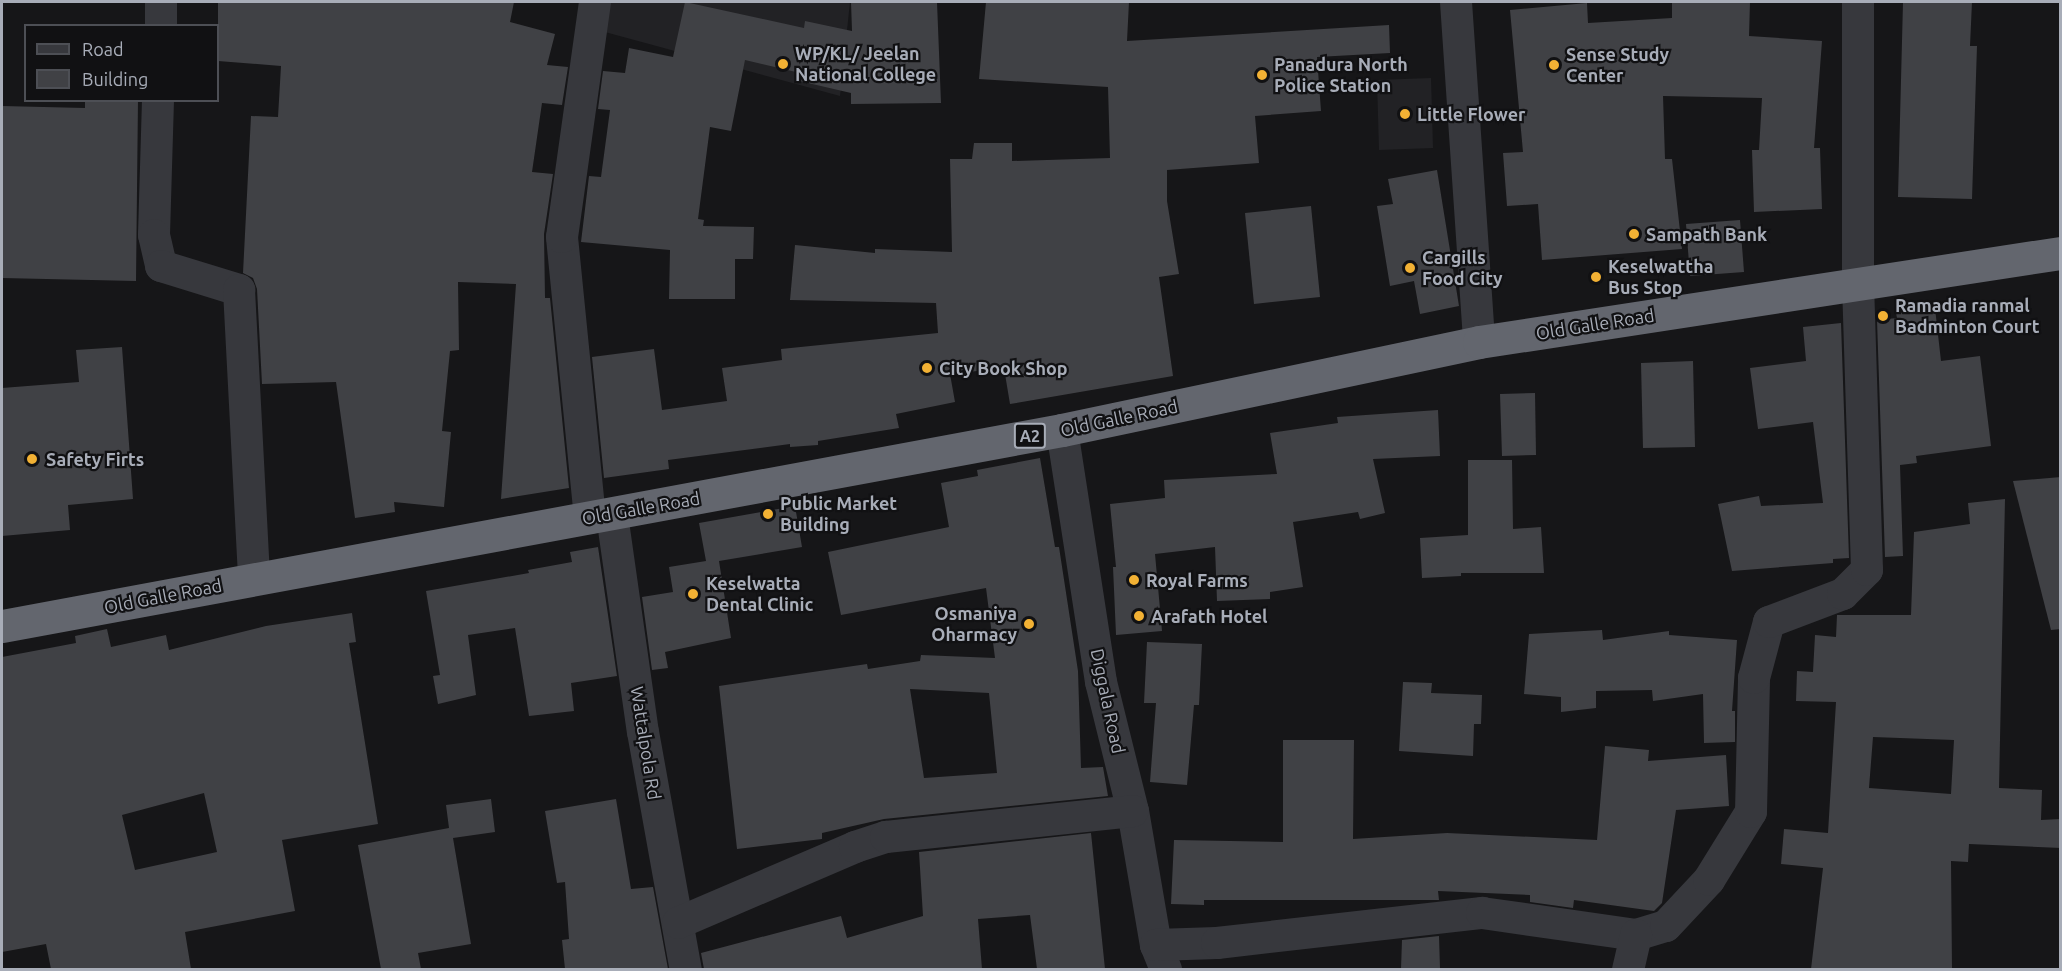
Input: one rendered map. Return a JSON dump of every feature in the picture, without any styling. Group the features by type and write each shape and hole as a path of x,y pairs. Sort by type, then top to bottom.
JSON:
{"highway":[{"name":"Old Galle Road","path":"2,627 1062,430 1479,342 2061,253"}],"street":[{"path":"161,2 161,24"},
{"name":"Wattalpola Rd","path":"595,2 562,237 601,516 686,969"},
{"path":"1456,2 1479,342"},
{"path":"1161,957 1217,943 1482,913 1636,935 1666,926 1709,880 1751,812 1754,678 1769,622 1843,594 1867,570 1858,284 1858,2"},
{"path":"158,102 154,235 161,266 239,290 254,580"},
{"name":"Diggala Road","path":"1062,430 1101,682 1133,811 1161,957"},
{"path":"678,923 855,847 886,837 1133,811"},
{"path":"1628,969 1636,935"}],"shaded area":[{"name":"WP/KL/ Jeelan National College","path":"611,2 850,2 840,96 605,32"},
{"name":"Little Flower","path":"1431,78 1433,148 1379,150 1377,80"}],"building":[{"path":"218,2 514,2 510,22 555,34 547,65 568,67 562,105 542,103 532,172 553,174 544,234 545,298 550,298 569,488 501,499 516,284 458,282 459,350 450,351 442,431 451,432 444,507 394,502 395,512 355,518 336,382 262,384 257,289 253,278 243,273 251,116 278,117 281,66 219,61"},
{"path":"685,2 804,28 805,21 852,31 851,2 937,2 941,103 851,104 851,93 795,80 796,72 745,60 731,131 710,127 698,219 704,220 703,226 754,227 753,259 735,259 735,299 669,299 670,250 581,242 589,176 601,177 610,110 598,109 603,71 625,73 629,48 673,57"},
{"path":"986,2 1129,2 1127,41 1389,25 1390,53 1317,57 1321,111 1255,116 1259,163 1167,170 1167,201 1179,274 1159,277 1173,376 1010,404 1004,368 950,374 955,402 896,414 899,428 818,441 818,445 790,447 790,444 668,460 669,469 604,478 592,357 654,349 662,410 727,401 722,368 782,360 781,349 938,333 936,303 790,300 795,245 875,253 875,249 952,252 950,159 972,159 974,143 1012,143 1012,161 1110,158 1108,87 979,79"},
{"path":"1672,2 1750,2 1749,36 1822,41 1814,148 1820,148 1822,209 1754,212 1752,150 1759,150 1762,98 1663,96 1665,159 1672,159 1682,249 1542,260 1538,204 1507,206 1503,153 1523,152 1510,10 1587,3 1588,23 1672,18"},
{"path":"1903,2 1972,2 1970,46 1977,46 1972,199 1898,197"},
{"path":"85,102 138,102 136,281 2,278 2,106 85,108"},
{"path":"1437,170 1459,306 1420,314 1414,281 1390,286 1377,206 1393,204 1388,179"},
{"path":"1311,206 1320,297 1254,304 1245,213"},
{"path":"1740,220 1744,272 1690,276 1686,224"},
{"path":"1935,308 1941,361 1980,356 1991,446 1916,456 1917,463 1900,465 1903,556 1885,557 1877,320 1897,318 1896,313"},
{"path":"1841,323 1849,558 1833,559 1833,563 1732,571 1718,504 1759,496 1761,506 1823,503 1813,422 1758,429 1750,368 1806,361 1803,327"},
{"path":"122,347 133,499 68,505 70,530 2,536 2,388 79,382 76,350"},
{"path":"1693,361 1695,447 1643,448 1641,363"},
{"path":"1535,393 1536,455 1502,456 1500,394"},
{"path":"1438,410 1440,456 1373,459 1385,513 1360,519 1358,512 1293,522 1303,587 1270,592 1270,599 1217,601 1215,547 1155,554 1162,631 1116,635 1113,567 1116,567 1110,504 1165,498 1164,480 1277,474 1270,433 1338,423 1337,417"},
{"path":"1040,458 1055,547 1059,547 1078,671 1081,768 1103,767 1108,796 884,819 822,833 822,839 737,849 719,686 867,664 868,669 920,661 921,655 995,658 986,588 841,615 828,552 949,527 941,483 978,476 977,470","holes":["910,689 989,693 997,773 924,778"]},
{"path":"1468,460 1512,460 1513,529 1541,527 1544,573 1461,573 1461,576 1422,578 1420,538 1468,535"},
{"path":"2061,477 2061,629 2051,630 2013,481"},
{"path":"2005,499 1999,788 2042,790 2041,820 2061,819 2061,848 1969,844 1968,862 1951,861 1952,969 1811,969 1823,868 1781,864 1784,829 1828,833 1836,702 1796,701 1797,671 1813,672 1815,635 1836,637 1837,615 1911,615 1914,532 1970,524 1968,503","holes":["1873,737 1954,740 1951,794 1869,788"]},
{"path":"795,506 802,547 719,561 731,638 665,652 668,668 652,670 642,597 673,592 669,567 706,561 699,523"},
{"path":"598,547 617,676 571,683 574,711 529,716 515,628 468,635 476,695 438,704 433,676 440,675 426,591 529,573 528,570 572,562 570,552"},
{"path":"352,613 356,642 349,643 378,824 282,840 295,911 185,932 191,969 51,969 46,944 2,952 2,657 76,643 75,636 107,629 111,647 166,635 169,650 266,626","holes":["204,793 217,852 135,870 122,815"]},
{"path":"1602,630 1603,640 1669,631 1669,635 1737,640 1732,711 1735,711 1735,742 1704,743 1703,694 1653,701 1652,690 1596,691 1596,708 1561,712 1561,697 1524,694 1529,634"},
{"path":"1147,642 1202,644 1199,705 1194,705 1187,785 1150,782 1156,703 1144,703"},
{"path":"1403,682 1432,683 1431,693 1482,695 1481,724 1474,724 1473,756 1399,751"},
{"path":"1283,740 1354,740 1353,839 1447,833 1597,840 1605,746 1649,750 1648,761 1726,755 1729,806 1676,810 1662,903 1654,911 1574,900 1573,908 1530,902 1530,895 1438,891 1439,900 1204,900 1204,905 1171,904 1174,840 1283,842"},
{"path":"491,799 495,832 453,838 471,944 418,953 421,969 381,969 358,845 449,828 446,805"},
{"path":"616,799 631,889 653,887 668,969 565,969 562,940 569,939 565,882 557,883 545,811"},
{"path":"1091,833 1105,969 1037,969 1030,915 978,919 982,969 704,969 701,953 841,916 847,938 923,916 919,852"},
{"path":"1439,936 1440,969 1401,969 1402,940"}],"place":[{"name":"WP/KL/ Jeelan National College","path":"783,64"},
{"name":"Sense Study Center","path":"1554,65"},
{"name":"Panadura North Police Station","path":"1262,75"},
{"name":"Little Flower","path":"1405,114"},
{"name":"Sampath Bank","path":"1634,234"},
{"name":"Cargills Food City","path":"1410,268"},
{"name":"Keselwattha Bus Stop","path":"1596,277"},
{"name":"Ramadia ranmal Badminton Court","path":"1883,316"},
{"name":"City Book Shop","path":"927,368"},
{"name":"Safety Firts","path":"32,459"},
{"name":"Public Market Building","path":"768,514"},
{"name":"Royal Farms","path":"1134,580"},
{"name":"Keselwatta Dental Clinic","path":"693,594"},
{"name":"Arafath Hotel","path":"1139,616"},
{"name":"Osmaniya Oharmacy","path":"1029,624"}]}
